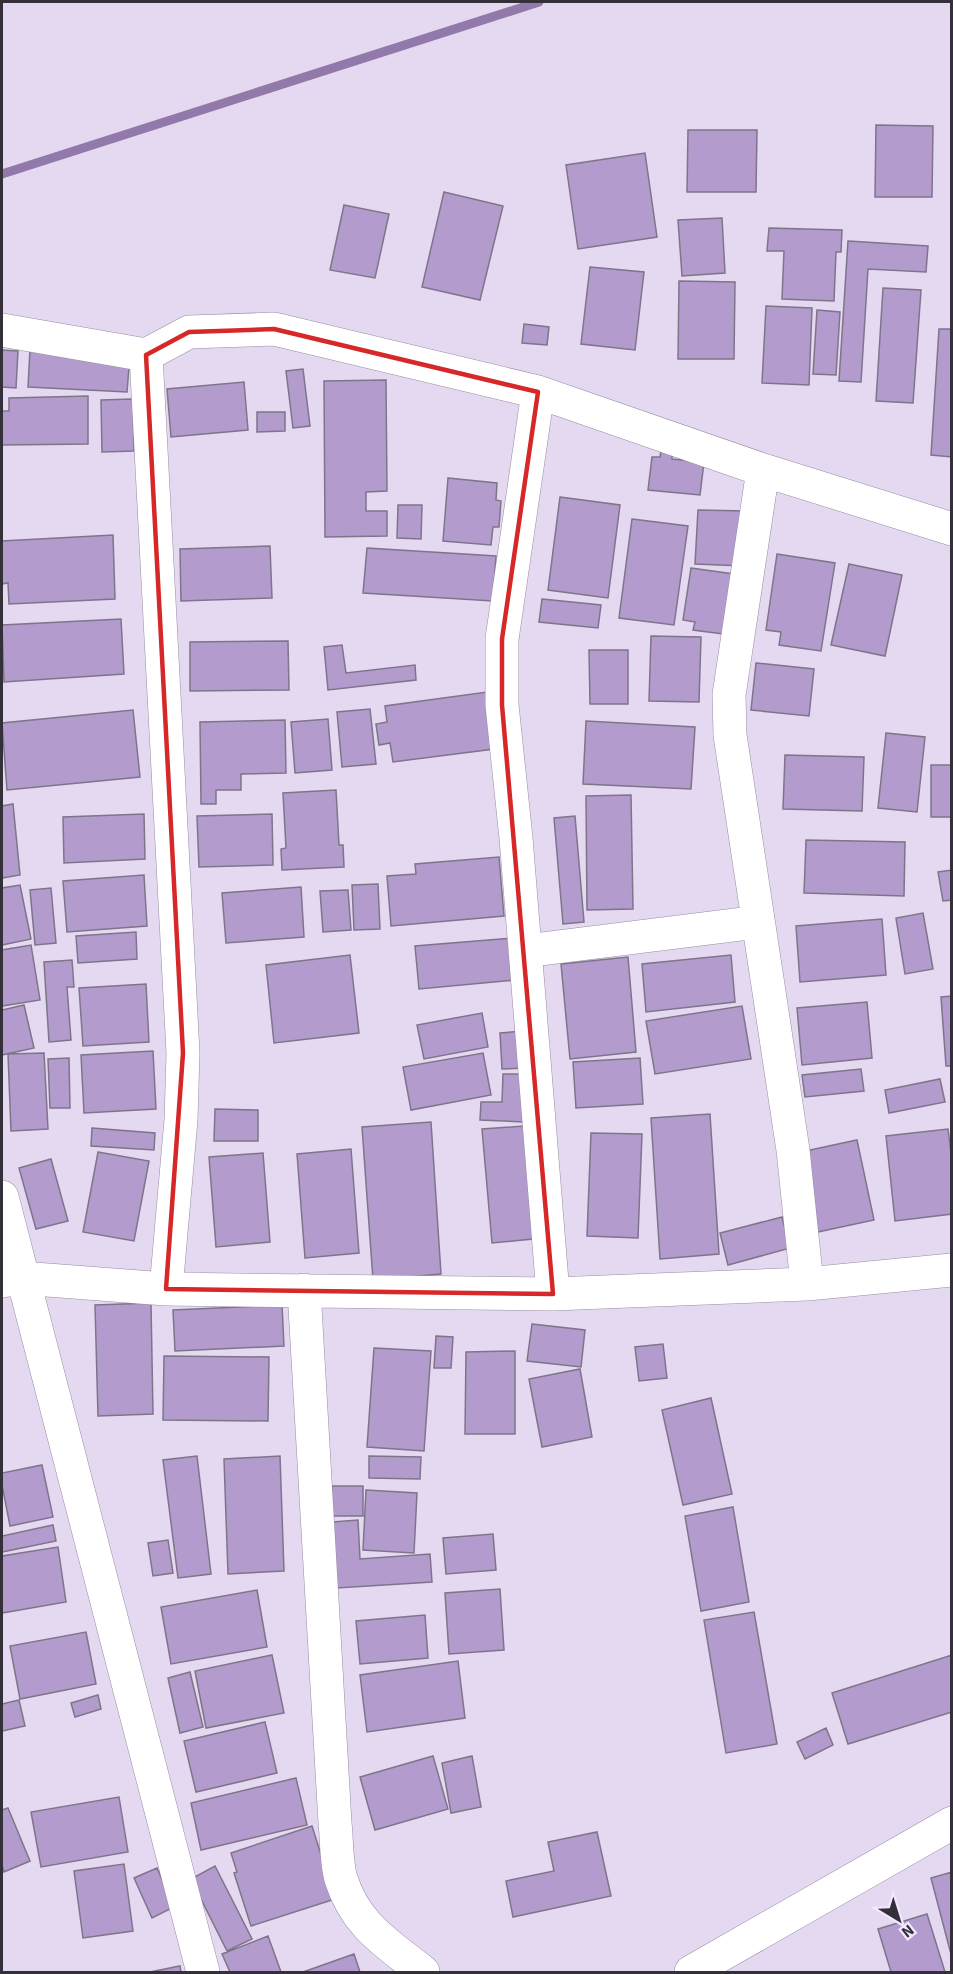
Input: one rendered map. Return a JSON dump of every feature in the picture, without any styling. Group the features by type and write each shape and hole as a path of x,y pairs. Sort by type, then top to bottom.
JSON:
{"street":[{"path":"2,330 146,355 189,332 274,329 538,392 763,470 951,530"},
{"path":"146,355 183,1053 181,1119 166,1289"},
{"path":"538,392 502,639 502,705 553,1294"},
{"path":"763,470 729,695 730,735 793,1150 807,1284"},
{"path":"525,951 758,922"},
{"path":"2,1197 11,1279 203,1972"},
{"path":"11,1279 166,1289 553,1294 807,1284 951,1270"},
{"path":"304,1290 335,1823 341,1878 360,1919 378,1937 423,1972"},
{"path":"691,1972 951,1823"}],"highlighted area":[{"path":"274,329 538,392 502,639 502,705 553,1294 166,1289 183,1053 146,355 189,332"}],"building":[{"path":"876,125 933,126 932,197 875,197"},
{"path":"688,130 757,130 756,192 687,192"},
{"path":"645,153 657,237 578,249 566,165"},
{"path":"444,192 503,206 480,300 422,287"},
{"path":"344,205 389,214 375,278 330,270"},
{"path":"722,218 725,273 682,276 678,220"},
{"path":"769,228 842,230 841,252 836,252 834,301 782,299 784,251 767,251"},
{"path":"848,241 928,246 926,272 868,269 861,382 839,381"},
{"path":"590,267 644,272 635,350 581,344"},
{"path":"679,281 735,282 734,359 678,359"},
{"path":"883,288 921,290 913,403 876,401"},
{"path":"766,306 812,308 809,385 762,383"},
{"path":"817,310 840,312 836,375 813,374"},
{"path":"524,324 549,327 547,345 522,343"},
{"path":"939,329 952,329 952,457 931,455"},
{"path":"30,349 130,355 127,392 28,387"},
{"path":"2,350 18,351 16,388 2,387"},
{"path":"303,369 310,426 293,428 286,371"},
{"path":"386,380 387,491 366,492 366,511 387,511 387,536 325,537 324,381"},
{"path":"244,382 248,430 171,437 167,389"},
{"path":"88,396 88,444 2,445 2,411 9,411 9,398"},
{"path":"133,399 134,451 102,452 101,400"},
{"path":"257,412 285,412 285,431 257,432"},
{"path":"661,450 672,452 672,459 704,462 700,495 648,490 652,457 660,457"},
{"path":"448,478 497,483 496,500 501,501 499,527 493,527 491,545 443,541"},
{"path":"560,497 620,505 608,598 548,590"},
{"path":"398,505 422,505 421,539 397,538"},
{"path":"698,510 746,511 743,566 695,564"},
{"path":"632,519 688,526 674,625 619,618"},
{"path":"113,535 115,599 9,604 8,583 2,584 2,541"},
{"path":"270,546 272,598 181,601 180,549"},
{"path":"367,548 496,556 493,601 363,593"},
{"path":"777,554 835,563 821,651 779,645 781,632 766,630"},
{"path":"849,564 902,575 885,656 831,645"},
{"path":"691,568 741,575 731,635 693,630 695,622 683,620"},
{"path":"542,599 601,605 598,628 539,622"},
{"path":"121,619 124,674 4,682 2,625"},
{"path":"651,636 701,637 699,702 649,701"},
{"path":"288,641 289,690 190,691 190,642"},
{"path":"342,645 346,673 415,665 416,680 328,690 324,647"},
{"path":"589,650 628,650 628,704 590,704"},
{"path":"756,663 814,669 809,716 751,710"},
{"path":"487,692 494,749 393,762 390,743 379,745 376,724 387,722 385,706"},
{"path":"370,709 376,764 342,767 337,712"},
{"path":"133,710 140,777 7,790 2,723"},
{"path":"328,719 332,770 295,773 291,722"},
{"path":"285,720 286,773 241,774 241,790 216,790 216,804 201,804 200,722"},
{"path":"586,721 695,727 691,789 583,784"},
{"path":"886,733 925,737 917,812 878,808"},
{"path":"785,755 864,757 862,811 783,809"},
{"path":"931,765 952,765 952,817 931,817"},
{"path":"336,790 339,845 343,845 344,867 282,870 281,849 286,848 283,793"},
{"path":"631,795 633,909 587,910 586,796"},
{"path":"13,804 20,875 2,878 2,806"},
{"path":"144,814 145,859 64,863 63,817"},
{"path":"272,814 273,865 199,867 197,816"},
{"path":"575,816 584,922 563,924 554,818"},
{"path":"806,840 905,842 904,896 804,893"},
{"path":"499,857 504,916 391,926 387,876 416,874 415,864"},
{"path":"952,870 952,900 943,901 938,872"},
{"path":"144,875 147,926 67,932 63,881"},
{"path":"378,884 380,929 354,930 352,885"},
{"path":"20,885 31,939 2,945 2,888"},
{"path":"301,887 304,937 226,943 222,893"},
{"path":"51,888 56,943 35,945 30,890"},
{"path":"348,890 351,930 323,932 320,891"},
{"path":"923,913 933,969 905,974 896,918"},
{"path":"882,919 886,975 800,982 796,926"},
{"path":"136,932 137,959 78,963 76,936"},
{"path":"513,938 516,980 419,989 415,946"},
{"path":"31,945 40,1000 2,1006 2,950"},
{"path":"350,955 359,1033 274,1043 266,965"},
{"path":"731,955 735,1002 646,1012 642,964"},
{"path":"628,957 636,1052 570,1059 561,964"},
{"path":"72,960 74,987 67,987 71,1040 49,1042 44,962"},
{"path":"146,984 149,1042 83,1046 79,988"},
{"path":"952,996 952,1066 946,1066 941,997"},
{"path":"867,1002 872,1058 802,1065 797,1008"},
{"path":"24,1005 34,1048 2,1055 2,1010"},
{"path":"742,1006 751,1059 655,1074 646,1021"},
{"path":"482,1013 488,1047 424,1059 417,1025"},
{"path":"523,1031 525,1068 502,1069 500,1033"},
{"path":"153,1051 156,1109 84,1113 81,1055"},
{"path":"44,1053 48,1129 11,1131 8,1054"},
{"path":"483,1053 491,1095 411,1110 403,1067"},
{"path":"69,1058 70,1108 50,1108 48,1059"},
{"path":"640,1058 643,1104 576,1108 573,1062"},
{"path":"861,1069 864,1091 805,1097 802,1075"},
{"path":"503,1074 526,1074 524,1122 480,1120 481,1102 502,1102"},
{"path":"940,1079 945,1102 889,1113 885,1090"},
{"path":"215,1109 258,1110 258,1141 214,1141"},
{"path":"710,1114 719,1254 660,1259 651,1118"},
{"path":"431,1122 441,1274 373,1280 362,1127"},
{"path":"524,1126 543,1238 492,1243 482,1129"},
{"path":"92,1128 155,1133 154,1150 91,1146"},
{"path":"948,1129 952,1161 952,1214 895,1221 886,1136"},
{"path":"591,1133 642,1134 638,1238 587,1236"},
{"path":"857,1140 874,1220 813,1233 796,1153"},
{"path":"351,1149 359,1253 305,1258 297,1154"},
{"path":"98,1152 149,1161 134,1241 83,1232"},
{"path":"263,1153 270,1242 216,1247 209,1157"},
{"path":"51,1159 68,1221 36,1229 19,1168"},
{"path":"782,1217 790,1248 728,1265 720,1233"},
{"path":"151,1303 153,1414 98,1416 95,1305"},
{"path":"282,1305 284,1346 175,1351 173,1310"},
{"path":"532,1324 585,1330 581,1367 527,1361"},
{"path":"436,1336 453,1337 451,1368 434,1368"},
{"path":"663,1344 667,1378 639,1381 635,1347"},
{"path":"374,1348 431,1351 424,1451 367,1447"},
{"path":"515,1351 515,1434 465,1434 466,1352"},
{"path":"164,1356 269,1357 268,1421 163,1420"},
{"path":"580,1369 592,1437 542,1447 529,1379"},
{"path":"711,1398 732,1494 683,1505 662,1410"},
{"path":"197,1456 211,1574 178,1578 163,1460"},
{"path":"280,1456 284,1571 228,1574 224,1459"},
{"path":"369,1456 421,1457 420,1479 369,1478"},
{"path":"42,1465 53,1517 10,1526 2,1473"},
{"path":"332,1486 363,1486 363,1516 332,1516"},
{"path":"366,1490 417,1493 414,1553 363,1550"},
{"path":"733,1507 749,1602 701,1611 685,1516"},
{"path":"358,1520 360,1559 430,1554 432,1582 337,1588 333,1522"},
{"path":"53,1525 56,1541 2,1552 2,1536"},
{"path":"493,1534 496,1570 446,1574 443,1538"},
{"path":"168,1540 173,1573 153,1576 148,1543"},
{"path":"58,1547 66,1602 2,1613 2,1556"},
{"path":"500,1589 504,1650 449,1654 445,1593"},
{"path":"257,1590 267,1647 171,1664 161,1607"},
{"path":"754,1612 777,1744 726,1753 704,1620"},
{"path":"425,1615 428,1658 360,1664 356,1621"},
{"path":"86,1632 96,1684 20,1699 10,1646"},
{"path":"272,1655 284,1713 206,1728 195,1671"},
{"path":"952,1655 952,1712 848,1744 832,1693"},
{"path":"458,1661 465,1718 367,1732 360,1675"},
{"path":"190,1672 203,1727 180,1733 168,1678"},
{"path":"98,1695 101,1709 75,1717 71,1703"},
{"path":"19,1700 25,1726 2,1731 2,1704"},
{"path":"265,1722 277,1773 196,1792 184,1741"},
{"path":"826,1728 833,1745 805,1759 797,1742"},
{"path":"433,1756 448,1809 375,1830 360,1777"},
{"path":"472,1756 481,1807 451,1813 442,1763"},
{"path":"296,1778 307,1825 201,1850 191,1803"},
{"path":"119,1797 128,1852 41,1867 31,1812"},
{"path":"8,1808 30,1861 4,1872 2,1810"},
{"path":"312,1826 335,1899 251,1926 234,1873 237,1872 231,1853"},
{"path":"597,1832 611,1896 513,1917 506,1881 554,1871 548,1842"},
{"path":"124,1864 133,1931 83,1938 74,1871"},
{"path":"215,1866 252,1939 227,1951 191,1879"},
{"path":"157,1868 174,1907 152,1918 134,1878"},
{"path":"952,1872 952,1958 931,1878"},
{"path":"927,1914 945,1972 891,1972 878,1929"},
{"path":"268,1936 281,1972 230,1972 222,1954"},
{"path":"354,1954 360,1972 303,1972"},
{"path":"180,1966 181,1972 150,1972"}],"waterway":[{"path":"2,174 539,2"}]}
